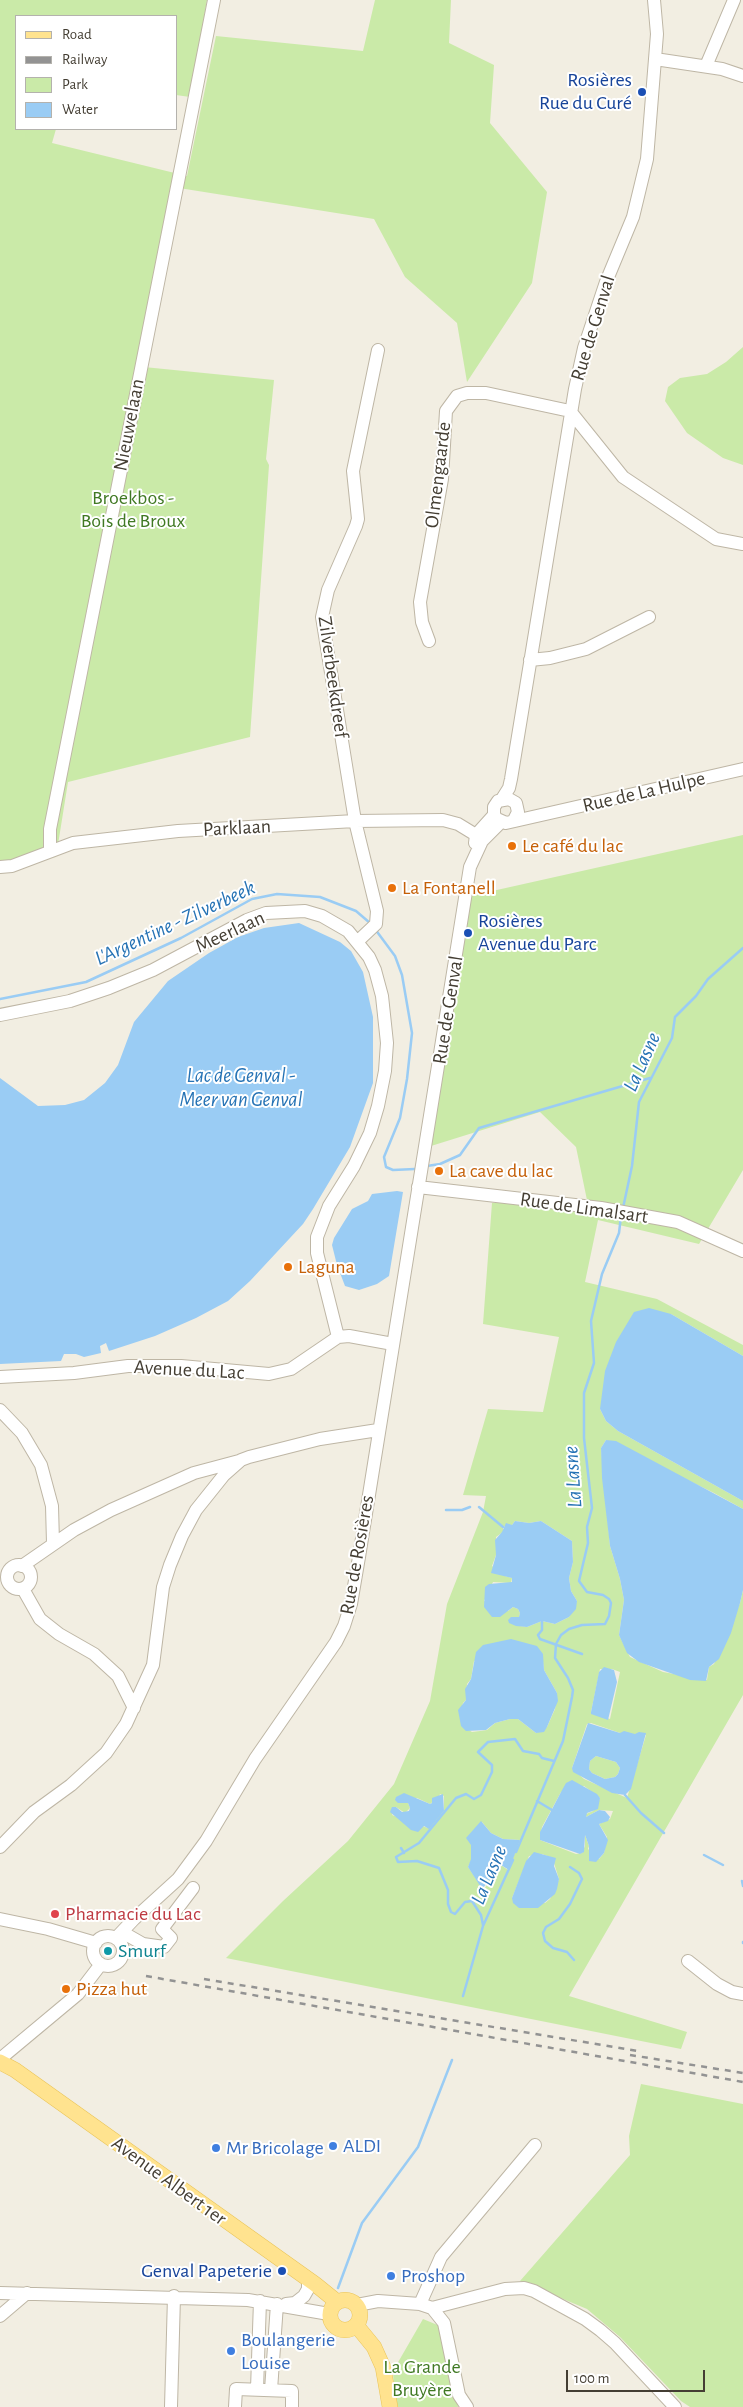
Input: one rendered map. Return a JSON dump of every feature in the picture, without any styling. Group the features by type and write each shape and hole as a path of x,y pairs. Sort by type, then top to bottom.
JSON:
{"main road":[{"name":"Avenue Albert 1er","path":"0,2061 308,2279 333,2308"},
{"path":"348,2299 357,2305 360,2315 356,2325 350,2329 342,2330 332,2324 333,2308 348,2299"},
{"path":"356,2325 374,2347 383,2367 390,2407"}],"street":[{"name":"Nieuwelaan","path":"50,851 52,819 214,0"},
{"name":"Rue de Genval","path":"511,802 509,788 570,411 584,348 608,276 633,217 647,159 656,59 657,34 654,0"},
{"path":"706,66 734,0"},
{"path":"656,59 722,69 743,76"},
{"name":"Zilverbeekdreef","path":"367,933 378,911 355,821 322,617 328,590 358,519 353,470 378,350"},
{"name":"Olmengaarde","path":"429,641 422,622 420,602 442,479 446,411 450,404 457,396 475,392 570,411"},
{"path":"570,411 624,477 716,539 743,544"},
{"path":"530,660 550,658 586,649 649,618"},
{"name":"Rue de La Hulpe","path":"498,819 514,820 546,814 743,769"},
{"path":"476,835 498,819 494,807 511,802 514,820"},
{"name":"Rue de La Hulpe","path":"511,802 546,814"},
{"name":"Rue de Genval","path":"474,854 498,819"},
{"name":"Parklaan","path":"0,867 12,866 73,843 109,838 355,821 443,820 458,824 476,835"},
{"name":"Rue de Genval","path":"422,1167 476,835"},
{"name":"Meerlaan","path":"0,1015 70,1001 109,988 153,970 248,920 266,913 305,911 322,916 348,931 367,933 382,996 387,1043 385,1071 370,1133 354,1166 329,1206 317,1237 317,1253 338,1337"},
{"name":"Rue de Rosières","path":"119,1935 178,1880 206,1842 255,1759 340,1634 351,1604 422,1167"},
{"name":"Rue de Limalsart","path":"418,1186 600,1208 678,1222 743,1251"},
{"path":"338,1337 349,1336 393,1344"},
{"name":"Avenue du Lac","path":"0,1377 74,1373 128,1366 181,1366 268,1374 291,1369 338,1337"},
{"path":"0,1410 22,1433 41,1466 52,1506 53,1543"},
{"path":"134,1708 118,1676 94,1654 59,1634 40,1619 17,1583 36,1557 53,1543 111,1510 194,1473 320,1439 378,1430"},
{"path":"0,1847 34,1812 71,1785 106,1753 134,1708 153,1665 163,1587 182,1536 210,1491 241,1460"},
{"path":"0,1919 48,1929 96,1943 108,1936 119,1935 142,1944 164,1947 171,1938 162,1929 193,1888"},
{"path":"96,1943 94,1953 100,1964 108,1966 116,1964 122,1959 124,1951 119,1935"},
{"path":"688,1961 717,1984 732,1992 743,1994"},
{"path":"0,2061 78,1994 100,1964"},
{"path":"426,2306 441,2257 535,2144"},
{"path":"280,2305 295,2303 304,2296 308,2289 308,2279"},
{"path":"357,2305 378,2301 426,2306 506,2289 524,2288 534,2291 585,2319 605,2334 675,2407"},
{"path":"0,2292 174,2296 333,2308"},
{"path":"0,2316 26,2293"},
{"path":"171,2407 174,2296"},
{"path":"257,2389 260,2301"},
{"path":"271,2390 280,2305"},
{"path":"426,2306 444,2323 459,2396 466,2407"},
{"path":"235,2407 236,2389 292,2391 292,2407"}],"green space":[{"name":"Broekbos - Bois de Broux","path":"0,0 207,0 190,97 178,95 178,15 15,15 15,130 56,130 52,143 187,176 216,36 363,51 375,0 451,0 449,43 494,65 490,123 547,192 532,283 467,382 457,323 405,277 374,219 179,188 144,367 274,380 266,459 269,465 250,737 68,782 56,857 0,863"},
{"path":"743,347 743,465 723,458 687,433 665,401 668,387 680,378 707,374 726,362"},
{"path":"743,835 743,1170 699,1244 598,1220 585,1282 657,1299 743,1345 743,1356 671,1314 600,1409 606,1421 618,1431 743,1501 743,1509 606,1440 601,1448 610,1546 624,1600 619,1635 630,1657 663,1672 707,1680 709,1667 714,1664 740,1603 743,1590 743,1695 569,1996 687,2032 681,2049 226,1958 283,1901 348,1841 394,1784 430,1701 447,1604 483,1512 486,1496 463,1495 488,1409 543,1412 559,1337 483,1324 492,1203 587,1200 576,1147 540,1112 431,1146 461,898","holes":["515,1521 529,1523 541,1521 572,1541 573,1562 569,1578 571,1591 577,1601 569,1617 555,1624 542,1621 527,1627 520,1626 515,1618 519,1617 518,1609 513,1607 508,1611 484,1601 493,1582 511,1583 512,1578 505,1576 492,1566 496,1555 496,1537 503,1532 503,1527 512,1525","542,1654 544,1670 557,1693 555,1709 547,1727 536,1733 518,1719 495,1723 487,1730 480,1731 472,1732 462,1726 460,1716 463,1703 466,1700 467,1684 471,1679 474,1661","600,1669 612,1669 620,1672 610,1719 591,1712","591,1723 620,1733 646,1735 627,1798 584,1779 572,1768 587,1724","584,1786 600,1798 593,1811 586,1814 586,1817 599,1810 613,1811 610,1819 599,1824 607,1837 604,1853 599,1859 588,1849 589,1846 585,1835 585,1846 582,1853 576,1854 540,1840 542,1827 561,1792","440,1794 444,1796 444,1811 428,1828 392,1815 396,1807 405,1813 410,1808 408,1803 398,1803 417,1798 430,1804","482,1822 491,1833 503,1839 520,1840 508,1870 501,1865 495,1869 485,1888 481,1886 468,1867 472,1859 471,1845","542,1854 550,1857 559,1879 550,1899 545,1903 512,1898 529,1856"]},
{"path":"596,1756 616,1762 620,1768 618,1774 615,1777 605,1779 592,1773 589,1769 590,1761"},
{"path":"641,2084 743,2104 743,2407 690,2407 681,2401 620,2337 587,2309 520,2281 630,2155 629,2136"},
{"name":"La Grande Bruyère","path":"423,2319 440,2326 458,2407 395,2407 393,2371"}],"water":[{"name":"Lac de Genval - Meer van Genval","path":"299,923 340,942 351,951 363,972 373,1017 373,1083 350,1147 303,1224 250,1281 228,1301 196,1318 155,1336 109,1351 106,1343 100,1346 101,1353 84,1357 76,1354 64,1354 61,1361 0,1364 0,1078 38,1106 65,1105 84,1100 105,1083 118,1065 134,1022 168,981 209,953 238,937 264,928"},
{"path":"403,1192 389,1276 377,1284 359,1290 345,1286 332,1245 334,1238 352,1209 368,1201 372,1194"},
{"path":"649,1308 671,1314 743,1356 743,1501 618,1431 606,1421 600,1409 605,1371 616,1342 634,1312"},
{"path":"606,1440 616,1441 743,1509 743,1590 731,1633 719,1659 709,1667 706,1681 690,1680 639,1662 627,1653 619,1635 624,1600 610,1546 602,1478 601,1448"},
{"path":"515,1521 529,1523 541,1521 572,1541 573,1562 569,1578 571,1591 577,1601 576,1609 569,1617 555,1624 542,1621 527,1627 516,1626 509,1623 508,1620 511,1617 519,1617 518,1609 513,1607 500,1617 492,1617 484,1607 485,1587 489,1584 512,1582 512,1578 491,1573 496,1555 495,1540 502,1532 506,1523 512,1525"},
{"path":"511,1639 537,1646 543,1654 544,1670 557,1693 558,1701 547,1727 544,1732 536,1733 518,1719 510,1719 495,1723 486,1730 466,1731 461,1726 458,1710 466,1700 465,1689 471,1679 476,1652 483,1645"},
{"path":"604,1667 614,1670 617,1682 608,1720 591,1714 599,1672"},
{"path":"588,1723 620,1733 624,1731 635,1734 639,1732 646,1733 631,1789 625,1795 612,1793 573,1772 572,1768","holes":["596,1756 616,1762 620,1768 615,1777 605,1779 592,1773 589,1769 590,1761"]},
{"path":"572,1780 597,1794 600,1798 598,1809 587,1813 586,1817 599,1810 605,1811 610,1817 608,1821 599,1824 608,1840 604,1853 596,1862 589,1861 589,1846 585,1835 584,1852 580,1854 540,1840 540,1832 561,1792 566,1783"},
{"path":"404,1793 430,1804 432,1803 432,1798 443,1794 444,1811 429,1829 424,1826 418,1832 411,1830 390,1812 392,1807 396,1807 402,1812 409,1811 408,1803 398,1803 395,1800 396,1797"},
{"path":"481,1821 491,1833 503,1839 520,1840 509,1870 501,1865 495,1869 494,1875 482,1889 468,1867 471,1859 471,1845 466,1838"},
{"path":"534,1852 556,1858 554,1866 559,1879 557,1889 555,1894 538,1908 519,1908 513,1903 512,1898 526,1861"}],"waterway":[{"name":"L'Argentine - Zilverbeek","path":"0,999 86,982 181,938 252,899 277,894 320,897 356,911 370,923"},
{"name":"L'Argentine - Zilverbeek","path":"375,929 395,956 402,975 412,1033 400,1118 384,1157 386,1167 393,1170 415,1169"},
{"name":"La Lasne","path":"623,1208 632,1166 639,1102 672,1038 675,1017 696,996 708,979 743,948"},
{"name":"L'Argentine - Zilverbeek","path":"427,1166 440,1164 460,1155 479,1128 650,1078"},
{"name":"La Lasne","path":"516,1852 563,1741 572,1697 573,1690 568,1678 555,1658 556,1644 561,1635 569,1629 582,1625 605,1624 609,1616 611,1603 609,1599 603,1595 587,1592 579,1581 588,1543 587,1527 592,1508 584,1438 584,1393 594,1363 591,1321 602,1274 619,1233 621,1216"},
{"path":"446,1510 462,1510 470,1507"},
{"path":"479,1507 503,1527"},
{"path":"542,1621 542,1630 538,1635 540,1639 582,1654"},
{"path":"483,1925 481,1915 472,1901 465,1902 455,1914 451,1912 448,1904 448,1890 439,1868 417,1861 398,1862 396,1857 419,1843 456,1798 466,1794 474,1799 481,1795 492,1772 492,1765 478,1752 488,1742 515,1739 523,1751 539,1754 542,1758 554,1761"},
{"path":"625,1795 641,1813 664,1833"},
{"path":"537,1801 552,1810"},
{"path":"401,1848 404,1853"},
{"path":"704,1855 723,1865"},
{"name":"La Lasne","path":"463,1996 483,1926 513,1860"},
{"path":"570,1867 579,1873 582,1879 570,1904 559,1919 546,1927 543,1933 545,1941 553,1948 567,1952 574,1960"},
{"path":"742,1881 743,1886"},
{"name":"La Lasne","path":"338,2288 362,2223 418,2147 452,2060"}],"railway":[{"path":"146,1976 743,2082"},
{"path":"204,1979 638,2051"},
{"path":"630,2055 743,2073"}],"place":[{"name":"Rosières Rue du Curé","path":"642,92"},
{"name":"Le café du lac","path":"512,846"},
{"name":"La Fontanell","path":"392,888"},
{"name":"Rosières Avenue du Parc","path":"468,933"},
{"name":"La cave du lac","path":"439,1171"},
{"name":"Laguna","path":"288,1267"},
{"name":"Pharmacie du Lac","path":"55,1914"},
{"name":"Smurf","path":"108,1951"},
{"name":"Pizza hut","path":"66,1989"},
{"name":"ALDI","path":"333,2146"},
{"name":"Mr Bricolage","path":"216,2148"},
{"name":"Genval Papeterie","path":"282,2271"},
{"name":"Proshop","path":"391,2276"},
{"name":"Boulangerie Louise","path":"231,2351"}]}
